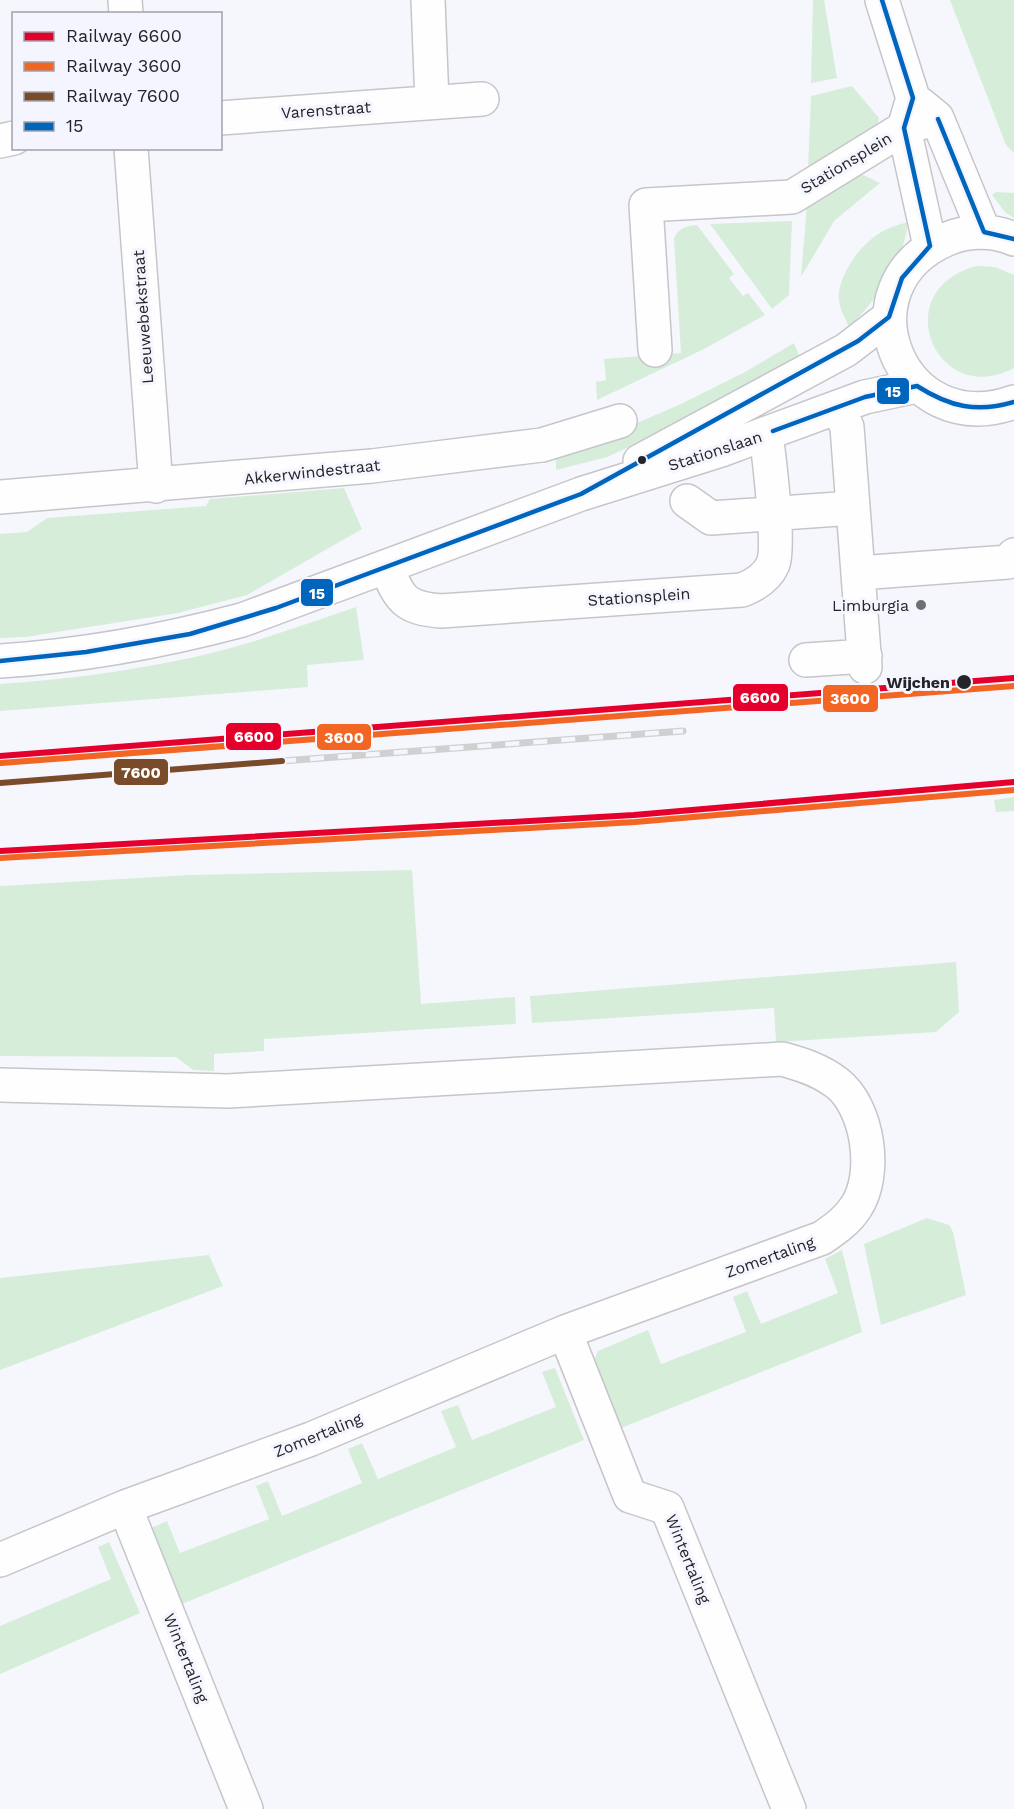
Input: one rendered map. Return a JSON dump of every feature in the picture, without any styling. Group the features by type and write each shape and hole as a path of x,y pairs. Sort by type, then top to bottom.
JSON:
{"street":[{"path":"428,0 432,102"},
{"path":"882,0 918,115 930,246"},
{"name":"Varenstraat","path":"222,118 482,99"},
{"path":"918,115 999,236"},
{"name":"Stationsplein","path":"655,350 646,205 792,197 918,115"},
{"name":"Leeuwebekstraat","path":"131,150 156,486"},
{"path":"999,236 956,235 930,246 909,265 895,290 889,317 895,351 901,366 917,386 940,402 967,410 995,409 1014,402"},
{"name":"Stationslaan","path":"581,494 846,350 889,317"},
{"name":"Stationslaan","path":"0,661 86,652 190,634 268,611 581,494 766,434 865,397 917,386"},
{"path":"806,660 865,662 847,427 843,418"},
{"name":"Akkerwindestraat","path":"0,497 156,486 372,466 542,444 620,420"},
{"name":"Stationsplein","path":"386,567 395,589 406,603 415,608 441,611 742,590 761,580 774,562 776,550 766,434"},
{"path":"687,501 711,518 853,508"},
{"path":"859,573 1008,562 1014,555"},
{"name":"Zomertaling","path":"0,1085 228,1091 782,1059 803,1065 838,1084 851,1098 864,1126 865,1184 857,1205 844,1223 822,1238 565,1332 311,1439 125,1507 0,1560"},
{"name":"Wintertaling","path":"565,1332 630,1496 667,1508 789,1809"},
{"name":"Wintertaling","path":"125,1507 246,1809"}],"green space":[{"path":"813,0 824,0 837,78 811,83"},
{"path":"950,0 1014,0 1014,153 1006,145"},
{"path":"852,86 879,118 877,126 808,168 811,96"},
{"path":"857,172 880,183 834,221 801,277 807,204"},
{"path":"996,192 1014,193 1014,218 1005,212 992,195"},
{"path":"792,221 789,295 772,309 710,224"},
{"path":"908,222 901,251 888,279 849,327 841,308 839,293 849,266 867,242 890,228"},
{"path":"697,225 734,274 729,278 743,296 748,293 765,315 704,349 597,400 596,382 606,380 604,359 681,353 674,239 683,228"},
{"path":"977,266 995,267 1014,275 1014,368 986,377 962,373 944,360 932,341 928,319 933,298 949,279"},
{"path":"794,343 801,360 664,431 607,457 556,470 556,458 681,404 745,372"},
{"path":"344,488 362,529 247,595 178,613 25,637 0,638 0,534 27,532 47,518 206,506 210,499"},
{"path":"356,607 364,660 307,665 308,687 0,711 0,684 95,674 190,658 253,642"},
{"path":"1014,797 1014,811 996,812 994,800"},
{"path":"412,870 421,1004 515,997 516,1024 264,1039 264,1051 214,1054 214,1071 193,1070 176,1057 0,1056 0,886 190,875"},
{"path":"956,962 959,1012 936,1032 776,1042 774,1008 532,1023 530,996"},
{"path":"927,1218 949,1225 953,1232 966,1295 881,1325 864,1244"},
{"path":"842,1250 862,1332 616,1430 594,1360 598,1351 648,1330 661,1364 746,1332 733,1297 747,1291 761,1324 838,1293 825,1259"},
{"path":"209,1255 223,1286 0,1370 0,1278"},
{"path":"555,1368 584,1440 182,1604 149,1529 167,1521 180,1553 269,1519 256,1486 268,1481 282,1516 362,1483 348,1449 362,1443 378,1479 456,1447 441,1411 458,1405 472,1440 556,1407 542,1372"},
{"path":"109,1542 140,1613 0,1674 0,1626 111,1579 98,1547"}],"railway":[{"path":"282,761 683,731"}],"rail line":[{"name":"6600","path":"0,756 1014,678"},
{"name":"3600","path":"1,763 1014,686"},
{"name":"7600","path":"0,783 282,761"},
{"name":"6600","path":"0,851 634,815 1014,782"},
{"name":"3600","path":"0,858 635,822 1014,790"}],"transit line":[{"name":"15","path":"0,661 86,652 190,634 276,608 581,494 858,341 889,317 902,278 930,246 904,128 913,98 882,0"},
{"name":"15","path":"938,119 984,232 1014,239"},
{"name":"15","path":"773,431 865,397 917,386 941,399 964,406 988,407 1014,402"}],"place":[{"name":"Limburgia","path":"921,605"},
{"name":"Wijchen","path":"964,682"}]}
